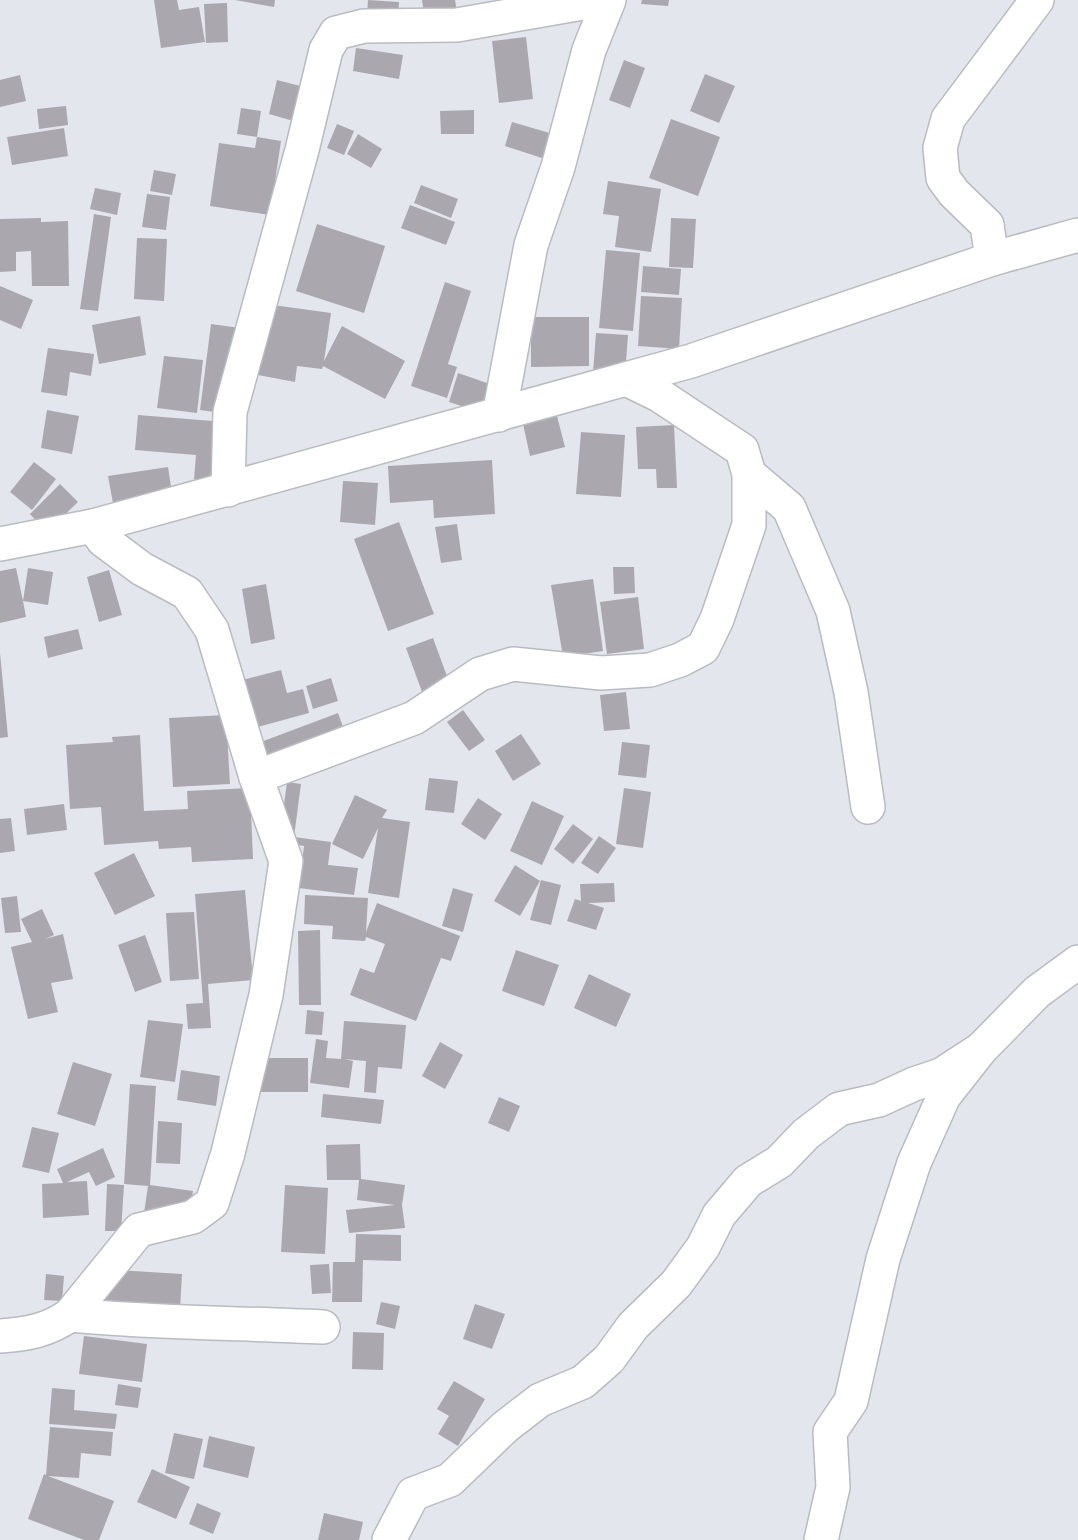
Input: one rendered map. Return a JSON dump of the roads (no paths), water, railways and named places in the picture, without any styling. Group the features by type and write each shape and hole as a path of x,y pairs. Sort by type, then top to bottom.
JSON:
{"street":[{"path":"228,490 230,412 302,150 326,50 336,33 362,13 457,25 600,0"},
{"path":"499,415 531,245 558,166 589,50 609,0"},
{"path":"992,259 987,225 954,193 943,178 940,148 948,119 1037,0"},
{"path":"0,544 93,526 691,361 992,259 1078,235"},
{"path":"256,777 414,718 480,674 513,664 601,673 650,670 680,660 703,648 717,620 749,525 749,474 742,450 659,395 626,379"},
{"path":"749,474 789,508 833,611 851,692 868,807"},
{"path":"0,1336 34,1334 56,1325 70,1315 139,1230 193,1217 212,1203 228,1153 266,995 285,873 283,853 256,777 212,630 187,593 142,568 104,540 93,526"},
{"path":"821,1540 833,1487 830,1432 851,1401 883,1259 914,1163 944,1096 981,1049 1037,992 1078,962"},
{"path":"389,1540 412,1494 450,1480 505,1427 540,1400 583,1382 609,1359 633,1326 676,1284 703,1247 719,1215 748,1181 779,1162 806,1134 839,1109 879,1100 914,1084 942,1075 981,1049"},
{"path":"70,1315 135,1321 227,1322 323,1327"}]}
